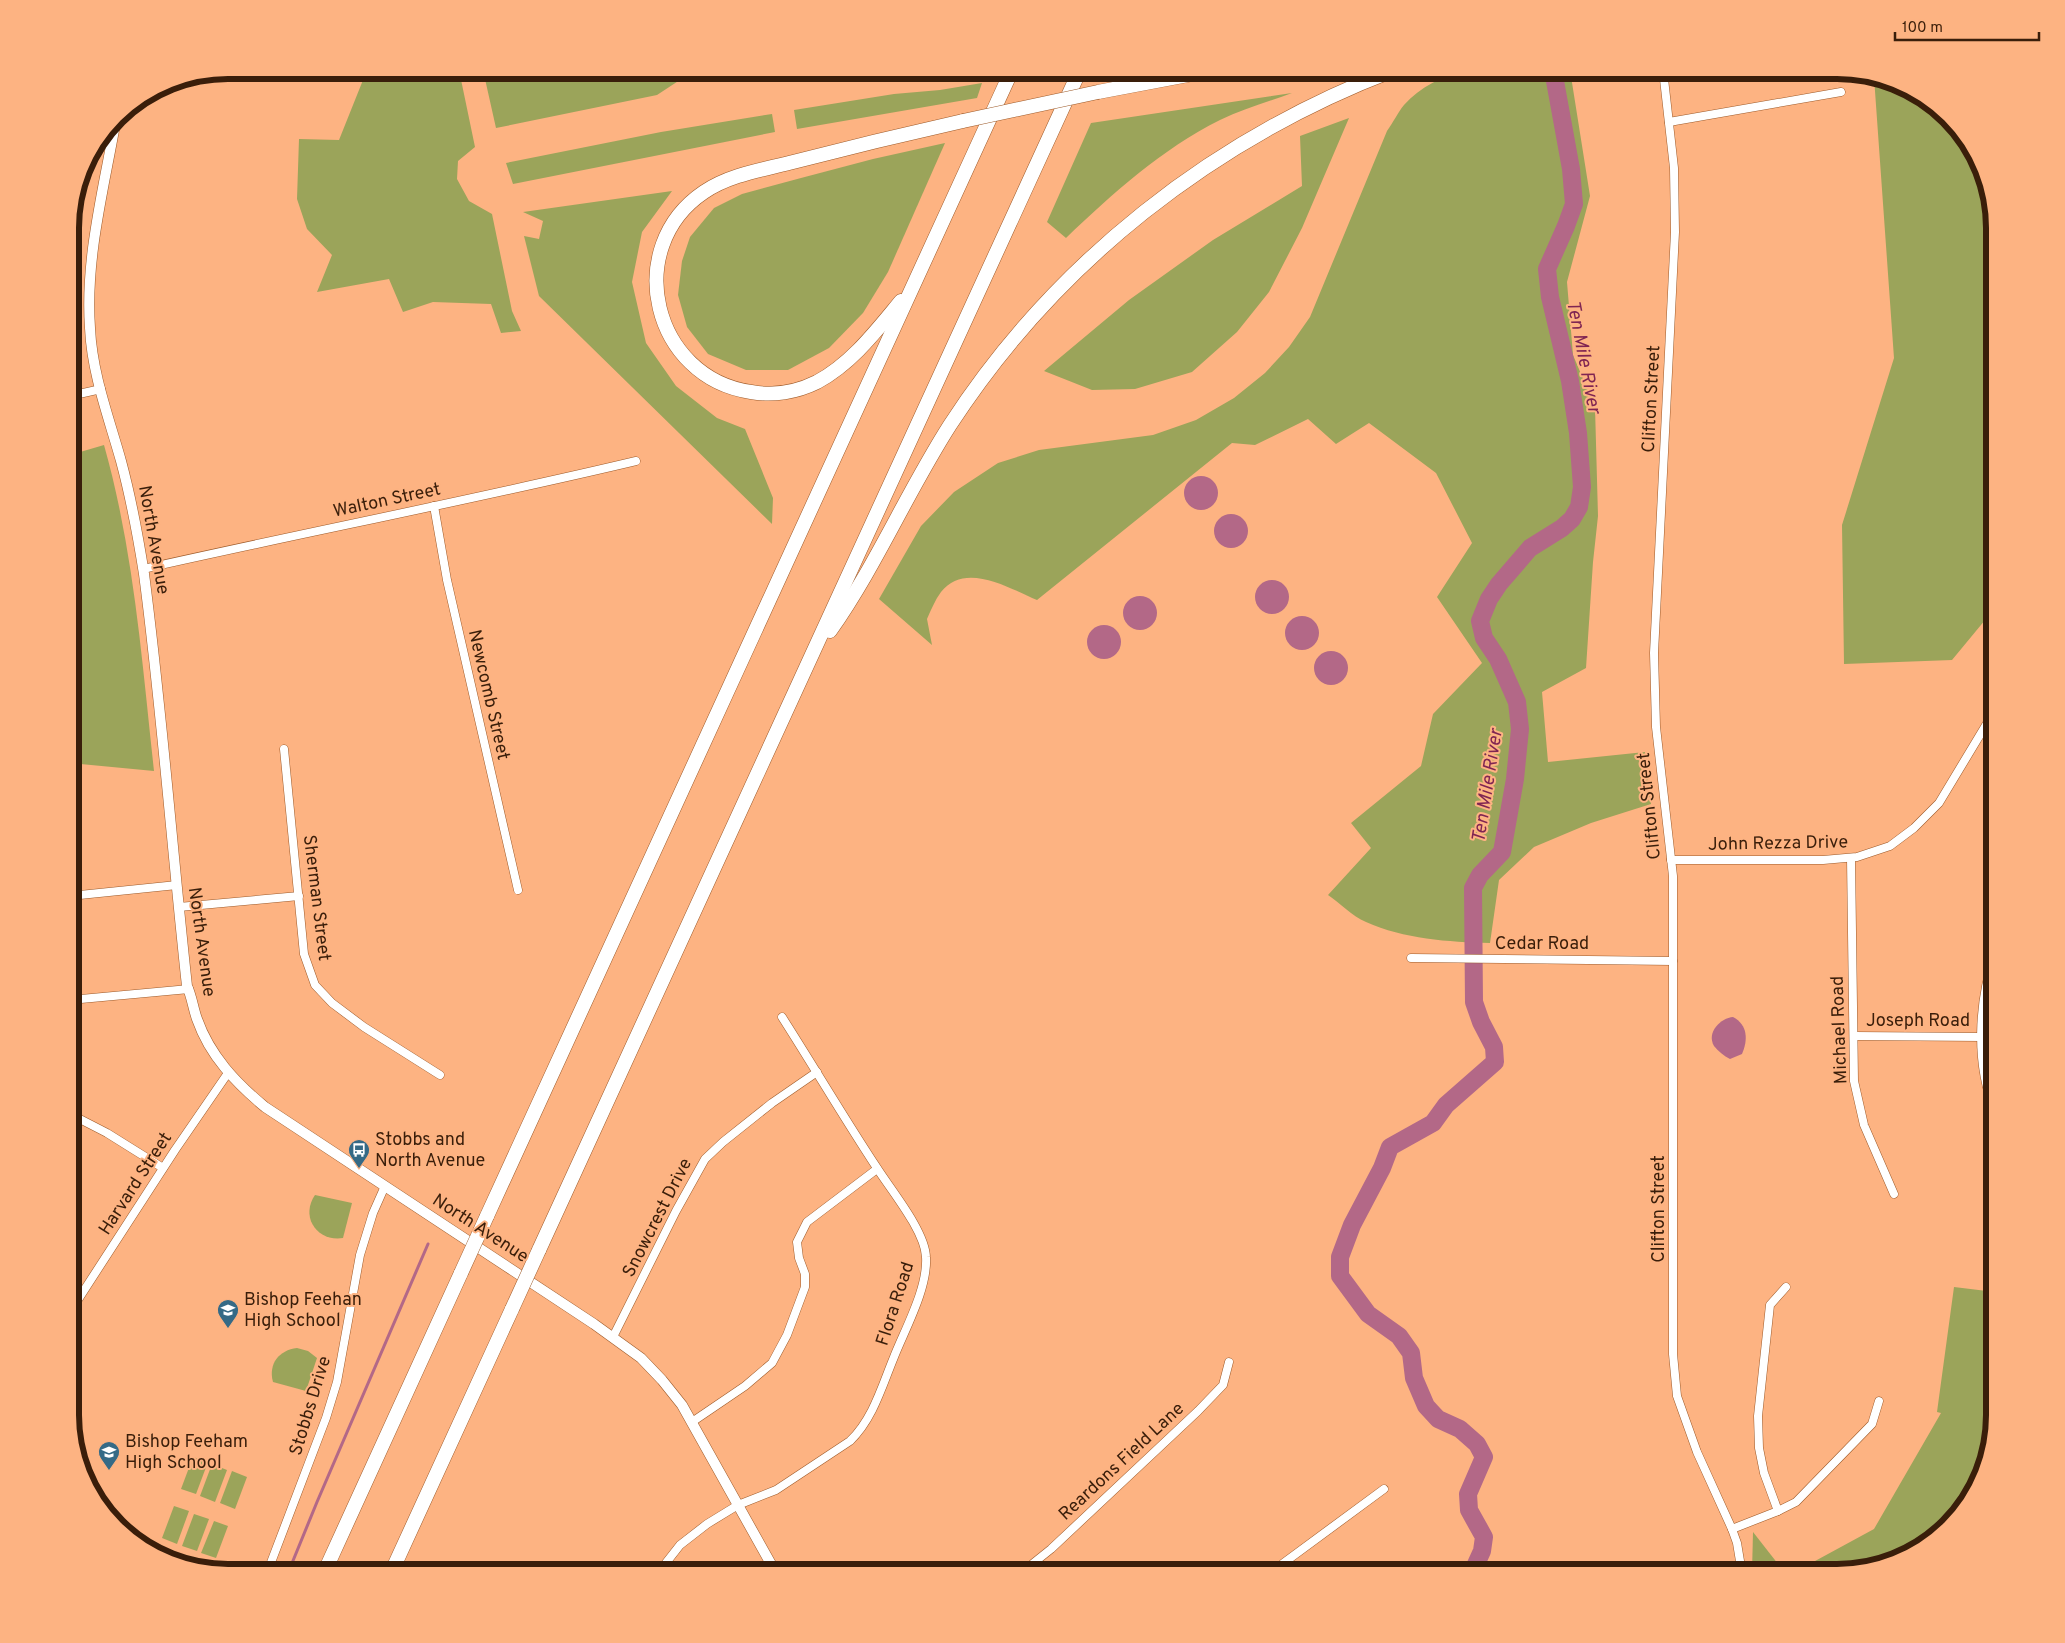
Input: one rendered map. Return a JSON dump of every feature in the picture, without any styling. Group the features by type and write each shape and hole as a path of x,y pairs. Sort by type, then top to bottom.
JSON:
{"highway":[{"path":"328,1564 1008,79"},
{"path":"395,1564 1076,79"},
{"path":"914,284 870,338 838,368 805,387 769,394 744,391 720,384 703,374 688,361 679,351 666,328 656,290 657,265 670,228 687,207 705,191 715,186 737,177 798,160 962,121 1167,79"},
{"path":"810,660 851,600 903,505 960,410 1003,352 1074,274 1153,204 1232,149 1309,107 1373,79"}],"main road":[{"name":"North Avenue","path":"114,132 91,256 89,292 90,330 96,370 131,498 143,569 158,687 179,907 189,989 198,1020 212,1049 228,1072 245,1091 265,1107 613,1337 641,1358 658,1375 682,1405 771,1564"}],"street":[{"name":"Clifton Street","path":"1664,79 1674,168 1675,232 1654,660 1656,727 1671,860 1674,961 1674,1374 1677,1396 1689,1430 1732,1529 1737,1543 1740,1564"},
{"path":"1669,122 1841,92"},
{"path":"79,394 101,389"},
{"name":"Walton Street","path":"143,569 636,461"},
{"name":"Newcomb Street","path":"434,506 447,580 518,890"},
{"name":"John Rezza Drive","path":"1671,860 1823,860 1851,858 1890,846 1914,828 1938,803 1986,725"},
{"name":"Sherman Street","path":"284,749 304,954 315,985 332,1004 440,1075"},
{"name":"Michael Road","path":"1851,858 1854,1081 1864,1125 1894,1194"},
{"path":"79,895 177,885"},
{"path":"179,907 299,896"},
{"name":"Cedar Road","path":"1411,958 1440,960 1537,958 1674,961"},
{"path":"1986,983 1982,1037 1986,1082"},
{"path":"79,999 189,989"},
{"name":"Flora Road","path":"665,1564 680,1544 738,1506 776,1490 850,1441 861,1431 879,1394 916,1303 925,1274 926,1255 914,1223 877,1169 782,1017"},
{"name":"Joseph Road","path":"1854,1036 1982,1037"},
{"name":"Harvard Street","path":"79,1298 228,1072"},
{"name":"Snowcrest Drive","path":"613,1337 676,1210 705,1160 723,1142 772,1103 817,1072"},
{"path":"79,1121 107,1133 163,1168"},
{"path":"692,1422 745,1386 772,1363 788,1335 805,1287 805,1274 799,1258 797,1242 806,1222 877,1169"},
{"name":"Stobbs Drive","path":"270,1564 326,1418 342,1358 360,1255 372,1213 385,1186"},
{"path":"1778,1511 1764,1473 1759,1448 1758,1416 1770,1305 1786,1287"},
{"name":"Reardons Field Lane","path":"1032,1564 1051,1549 1198,1411 1223,1385 1229,1362"},
{"path":"1732,1529 1796,1502 1872,1424 1879,1401"},
{"path":"1282,1564 1384,1489"}],"green space":[{"path":"363,79 461,79 475,147 458,161 457,179 469,201 492,214 512,311 521,331 501,333 491,304 433,302 403,312 389,279 317,292 332,255 307,229 297,199 299,139 339,140"},
{"path":"485,79 681,79 657,95 496,128"},
{"path":"710,79 782,80 719,81"},
{"path":"1440,79 1571,79 1590,196 1567,282 1573,355 1595,407 1598,516 1586,668 1542,692 1548,762 1645,752 1651,804 1591,823 1534,847 1499,880 1490,943 1426,939 1381,928 1351,913 1328,895 1371,848 1351,823 1421,766 1433,714 1482,663 1437,597 1472,543 1436,473 1369,423 1336,444 1308,419 1255,445 1232,443 1037,600 988,580 962,578 951,583 939,595 927,619 932,645 879,599 921,526 954,492 998,463 1039,450 1153,435 1196,420 1234,398 1265,373 1289,347 1310,317 1387,131 1404,105"},
{"path":"982,83 977,98 797,129 794,110 894,94 940,90"},
{"path":"1874,84 1895,90 1912,99 1928,109 1949,129 1956,137 1975,170 1983,198 1986,218 1986,619 1952,660 1844,664 1842,525 1894,358"},
{"path":"1292,93 1220,120 1178,144 1139,173 1066,238 1047,222 1091,123"},
{"path":"772,114 775,132 513,184 506,163 661,132"},
{"path":"1349,118 1302,228 1269,292 1237,332 1192,372 1135,389 1092,390 1044,371 1129,300 1213,240 1302,186 1300,136"},
{"path":"945,143 888,272 863,313 829,348 788,370 746,370 708,354 687,327 678,295 682,261 690,237 714,208 742,194 873,159"},
{"path":"672,191 642,232 632,282 646,343 676,386 717,418 745,429 773,498 772,524 539,296 524,236 539,239 543,221 523,212"},
{"path":"104,445 114,485 123,525 136,607 154,771 79,764 79,452"},
{"path":"315,1195 352,1203 343,1238 326,1236 314,1226 309,1212"},
{"path":"1954,1287 1986,1291 1986,1425 1981,1454 1975,1473 1956,1506 1928,1534 1895,1553 1876,1559 1847,1564 1810,1564 1874,1529 1941,1413 1937,1412"},
{"path":"297,1348 308,1351 317,1358 306,1391 273,1382 272,1369 276,1359 285,1352"},
{"path":"193,1457 208,1462 196,1494 181,1489"},
{"path":"212,1464 227,1470 215,1502 200,1496"},
{"path":"232,1471 247,1477 235,1509 220,1503"},
{"path":"174,1506 189,1511 177,1544 162,1538"},
{"path":"194,1514 209,1519 197,1551 182,1546"},
{"path":"214,1521 228,1526 216,1558 201,1553"},
{"path":"1753,1532 1778,1564 1752,1564"}],"shaded area":[{"path":"1201,476 1208,477 1213,481 1217,486 1217,500 1213,505 1208,509 1201,510 1194,509 1189,505 1185,500 1184,493 1185,486 1189,481 1194,477"},
{"path":"1231,514 1238,515 1243,519 1247,524 1247,538 1243,543 1238,547 1231,548 1224,547 1219,543 1215,538 1214,531 1215,524 1219,519 1224,515"},
{"path":"1272,580 1279,581 1284,585 1288,590 1288,604 1284,609 1279,613 1272,614 1265,613 1260,609 1256,604 1255,597 1256,590 1260,585 1265,581"},
{"path":"1140,596 1147,597 1152,601 1156,606 1156,620 1152,625 1147,629 1140,630 1133,629 1128,625 1124,620 1123,613 1124,606 1128,601 1133,597"},
{"path":"1302,616 1309,617 1314,621 1318,626 1318,640 1314,645 1309,649 1302,650 1295,649 1290,645 1286,640 1285,633 1286,626 1290,621 1295,617"},
{"path":"1104,625 1111,626 1116,630 1120,635 1120,649 1116,654 1111,658 1104,659 1097,658 1092,654 1088,649 1087,642 1088,635 1092,630 1097,626"},
{"path":"1331,651 1338,652 1343,656 1347,661 1347,675 1343,680 1338,684 1331,685 1324,684 1319,680 1315,675 1314,668 1315,661 1319,656 1324,652"},
{"path":"1733,1017 1742,1024 1746,1038 1742,1054 1730,1059 1714,1046 1712,1036 1713,1031 1720,1023"}],"waterway":[{"name":"Ten Mile River","path":"1476,1564 1482,1551 1484,1537 1469,1510 1468,1494 1484,1457 1477,1444 1460,1429 1438,1419 1426,1406 1414,1378 1411,1353 1399,1336 1368,1314 1340,1276 1340,1257 1352,1225 1382,1168 1390,1147 1433,1123 1446,1105 1495,1062 1494,1047 1481,1022 1474,1002 1473,888 1480,875 1502,852 1515,779 1520,729 1517,702 1498,659 1484,638 1480,621 1489,599 1499,584 1530,548 1562,528 1572,519 1579,507 1582,487 1578,433 1570,381 1550,297 1547,269 1574,204 1571,169 1555,79"},
{"path":"292,1564 428,1244"}],"place":[{"name":"Stobbs and North Avenue","path":"359,1169"},
{"name":"Bishop Feehan High School","path":"228,1329"},
{"name":"Bishop Feeham High School","path":"109,1471"}]}
